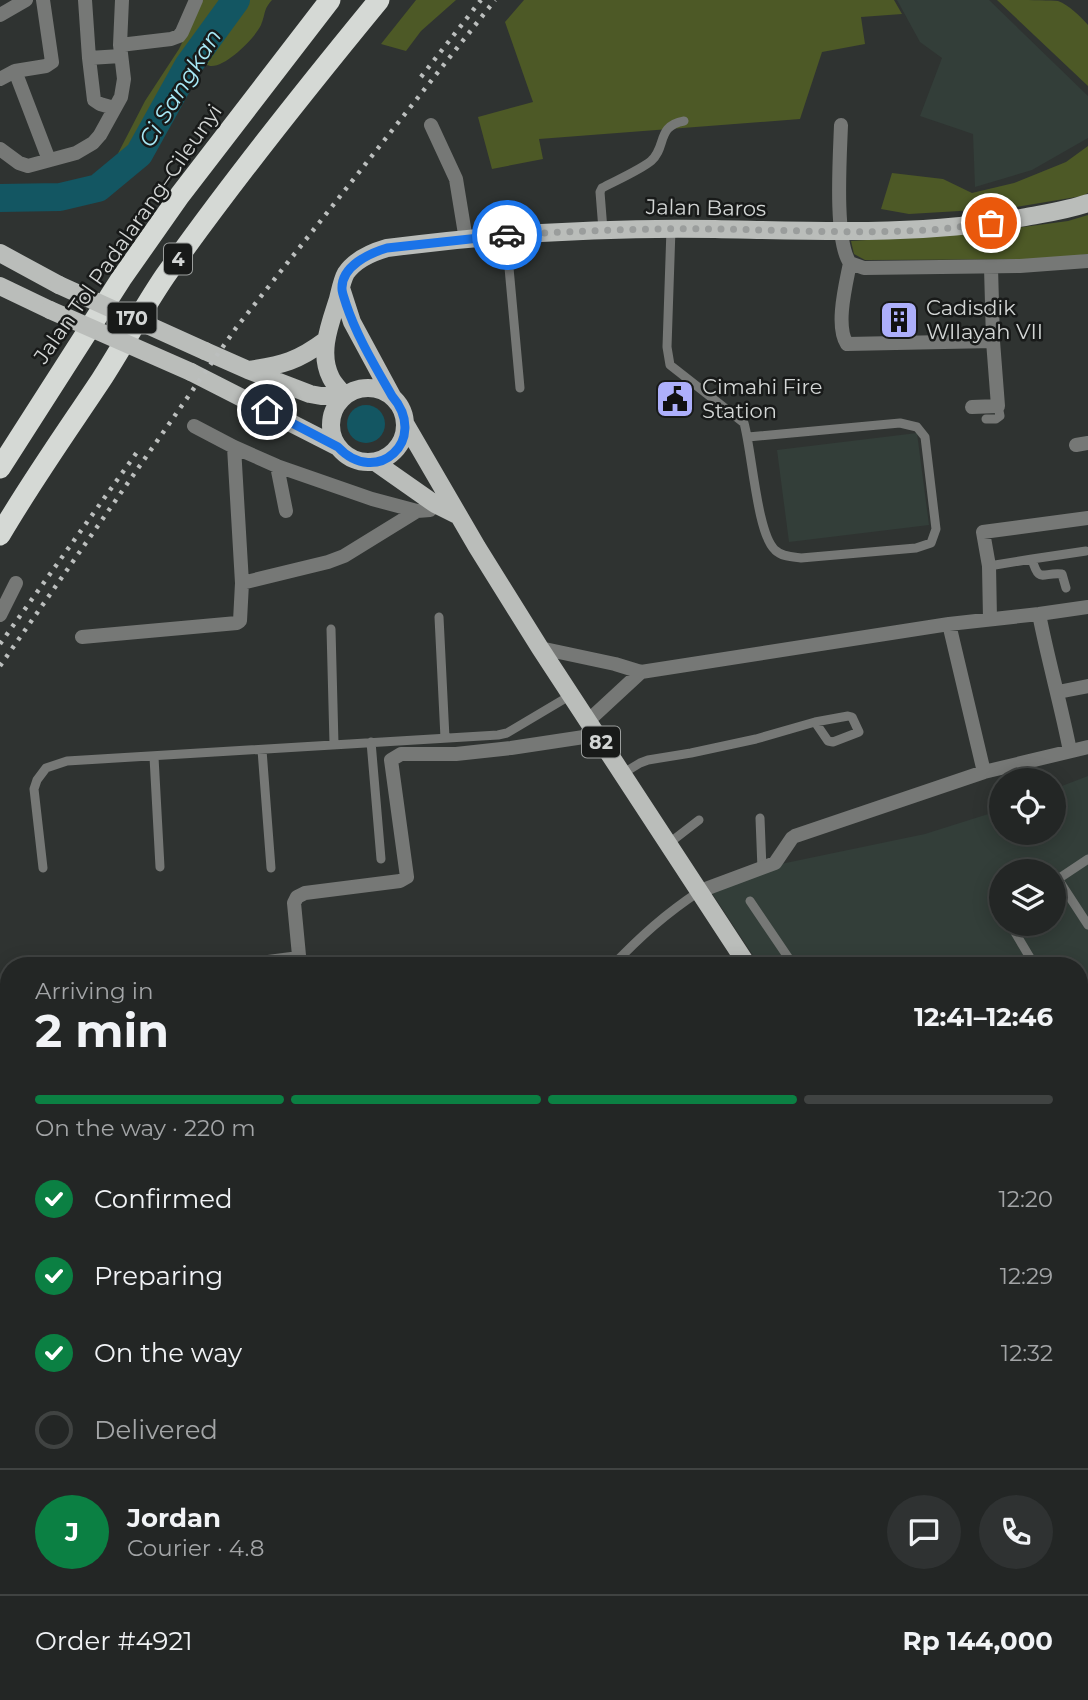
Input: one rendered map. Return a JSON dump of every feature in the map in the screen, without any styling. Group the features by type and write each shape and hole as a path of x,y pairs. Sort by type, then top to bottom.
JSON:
{"highway":[{"name":"Jalan Tol Padalarang–Cileunyi","path":"0,468 107,300 180,195 330,0"},
{"name":"4","path":"0,535 164,278 304,91 379,0"},
{"path":"304,91 395,0"}],"main road":[{"name":"Jalan Baros","path":"344,396 331,379 327,365 326,340 346,274 372,253 405,246 506,235 603,230 928,230 991,223 1088,203"},
{"path":"0,247 17,263"},
{"name":"170","path":"0,253 59,285 248,370 310,394 321,397 344,396 365,388 384,391 392,396"},
{"name":"170","path":"0,286 191,372 338,447 354,460 375,462"},
{"path":"341,288 352,322 399,404 406,425 404,438 397,449 387,458 375,462"},
{"path":"248,370 290,362 306,355 326,340"},
{"path":"338,447 332,431 332,415 344,396"},
{"name":"82","path":"406,425 540,648 742,957"},
{"path":"375,462 436,504 459,516"}],"street":[{"path":"0,15 26,0"},
{"path":"0,79 15,71 46,66 52,62 43,0"},
{"path":"85,0 94,100 114,108"},
{"path":"0,149 19,163 28,166 76,153 93,143 100,135 121,97 123,88 122,0"},
{"path":"89,58 176,38 182,32 196,0"},
{"path":"15,71 49,160"},
{"path":"431,125 456,179 466,240"},
{"path":"841,125 839,183 842,231 845,254 850,264 841,310 847,344 993,341"},
{"path":"850,264 864,268 991,267 1088,261"},
{"path":"972,407 998,406 991,267"},
{"path":"194,426 277,466 372,499 416,511 430,510 436,504"},
{"path":"82,637 237,623 242,618 234,447"},
{"path":"277,466 286,511"},
{"path":"242,583 336,559 416,511"},
{"path":"990,619 989,566 983,531 1088,518"},
{"path":"0,615 16,583"},
{"path":"540,648 640,672 949,624 1088,607"},
{"path":"1039,614 1070,751"},
{"path":"949,624 984,772"},
{"path":"299,957 294,903 297,898 305,893 400,881 407,877 391,760 393,757 401,754 456,754 511,748 592,728 640,672"},
{"path":"1058,692 1088,686"},
{"path":"700,891 775,863 795,836 984,772 1088,747"}],"lane":[{"path":"603,230 602,188 653,160 669,127 684,121"},
{"path":"671,229 667,347 670,365 744,423 762,526 775,550 786,556 801,558 916,548 931,542 936,529 925,437 917,427 900,423 748,438"},
{"path":"506,235 520,388"},
{"path":"986,419 1000,416 998,406"},
{"path":"989,566 1086,551"},
{"path":"1032,559 1038,574 1062,574 1066,588"},
{"path":"439,617 446,738"},
{"path":"331,629 334,744"},
{"path":"43,868 34,789 46,768 67,761 498,735 507,733 570,695"},
{"path":"622,774 648,760 756,739 815,722 851,716 859,732 833,742 828,741 815,722"},
{"path":"371,742 381,859"},
{"path":"262,750 271,867"},
{"path":"154,757 160,867"},
{"path":"760,818 762,869"},
{"path":"668,844 699,820"},
{"path":"1066,873 1088,859"},
{"path":"621,957 645,932 700,891"},
{"path":"1066,894 1088,925"},
{"path":"750,901 788,957"},
{"path":"1017,936 1030,957"}],"shaded area":[{"path":"897,0 989,0 1088,96 1088,138 1032,170 975,187 973,134 920,116 942,58 920,42"},
{"path":"917,433 929,525 789,542 777,450"},
{"path":"1088,776 1088,957 754,957 710,890 776,865 925,834 989,814 989,845 1066,845 1066,784"}],"green space":[{"path":"203,0 272,0 258,31 232,57 211,66 186,57 138,147 124,160 111,167 145,101 179,49"},
{"path":"416,0 456,0 421,31 406,51 381,44"},
{"path":"524,0 894,0 902,14 861,17 865,44 822,52 800,119 539,139 543,159 492,169 478,117 533,102 505,22"},
{"path":"997,0 1058,1 1078,15 1088,25 1088,86"},
{"path":"1088,146 1088,193 1082,196 1010,208 909,214 881,209 892,173 943,179 972,193 1014,183 1066,162"},
{"path":"1088,215 1088,254 1052,259 865,260 854,254 851,241 978,233 1068,221"}],"water":[{"path":"366,405 380,410 385,424 380,438 366,443 352,438 347,424 352,410"}],"waterway":[{"name":"Ci Sangkan","path":"0,198 60,197 98,188 139,154 188,66 236,0"}],"railway":[{"path":"421,77 481,0"},
{"path":"0,666 236,328 495,0"},
{"path":"0,644 140,448"}],"way so far":[{"path":"507,235 643,229 780,232 928,230 991,223"}],"place":[{"name":"Cadisdik WIlayah VII","path":"899,320"},
{"name":"Cimahi Fire Station","path":"675,399"}],"route":[{"path":"267,410 338,447 354,460 364,463 387,458 404,438 404,415 352,322 341,288 346,274 372,253 387,248 507,235"}]}
